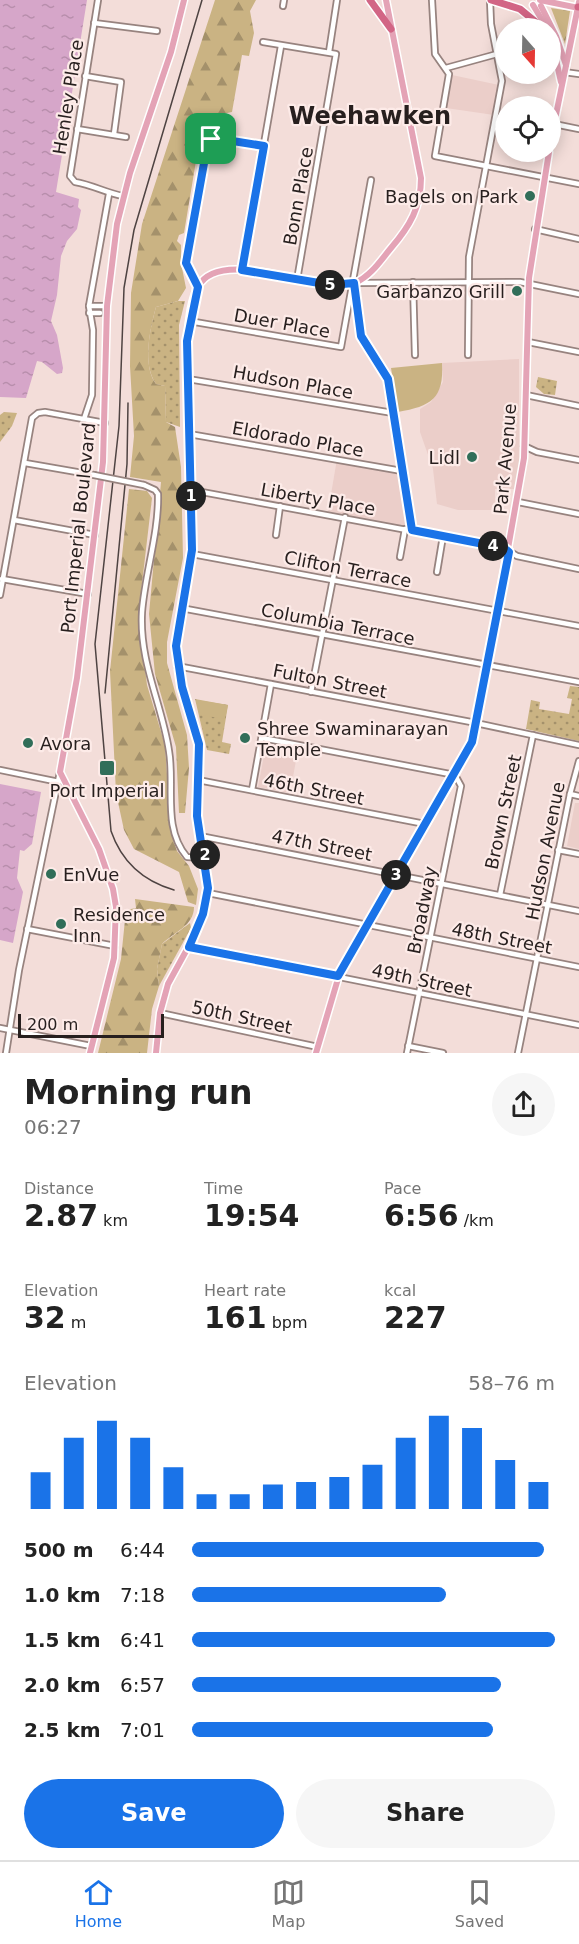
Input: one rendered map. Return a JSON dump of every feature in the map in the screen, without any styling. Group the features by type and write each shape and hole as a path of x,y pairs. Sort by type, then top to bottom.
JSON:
{"highway":[{"path":"370,0 391,29"},
{"path":"491,0 520,9 532,18"}],"main road":[{"name":"Port Imperial Boulevard","path":"60,772 77,678 95,535 105,423 107,306 111,263 123,196 171,52 184,0"},
{"path":"156,1053 160,1013 168,984 189,947 203,914 208,893 205,858 200,836 199,744 177,666 176,646 192,554 189,321 198,287 212,273 223,269 242,270 331,285 354,283 372,271 405,230 420,199 421,178 386,0"},
{"path":"559,96 579,6 543,3 556,36 565,69"},
{"path":"533,5 540,18"},
{"path":"561,60 565,69"},
{"name":"Park Avenue","path":"317,1050 338,976 455,775 472,742 477,723 518,502 524,446 528,283 547,162"},
{"path":"60,772 88,825 113,889 116,907 115,946 91,1049"}],"street":[{"name":"Henley Place","path":"98,0 70,176 75,182 95,186 109,194 123,196"},
{"path":"283,6 284,0"},
{"path":"264,42 329,52 337,0"},
{"path":"432,0 435,54 438,61 446,68 448,80 435,156 579,184"},
{"path":"491,0 491,24 495,44"},
{"path":"94,23 157,31"},
{"path":"242,270 281,46"},
{"name":"Bonn Place","path":"297,280 336,54 329,52"},
{"path":"446,68 495,55"},
{"path":"565,69 579,74"},
{"path":"85,76 121,82 114,134"},
{"path":"468,355 469,257 502,84"},
{"path":"561,125 579,129"},
{"path":"77,129 126,137"},
{"path":"198,287 186,263 208,141 214,138 264,146"},
{"path":"371,180 354,283 361,336 367,349 386,373 412,530"},
{"path":"84,419 92,394 93,330 89,306 109,194"},
{"path":"535,229 579,239"},
{"path":"413,282 415,355"},
{"path":"354,283 528,283 579,294"},
{"name":"Duer Place","path":"189,321 341,347 354,283"},
{"path":"89,306 107,306"},
{"path":"89,313 100,313"},
{"path":"528,342 579,352"},
{"name":"Hudson Place","path":"188,379 393,413"},
{"path":"526,395 579,406"},
{"path":"0,595 1,579 32,418 38,413 45,412 105,423"},
{"name":"Eldorado Place","path":"189,434 402,471"},
{"path":"524,446 537,452 579,460"},
{"path":"25,463 144,485 156,490 158,494 142,614 149,680 170,751 174,834 187,857 205,858"},
{"name":"Liberty Place","path":"190,490 504,548 509,552 579,569"},
{"path":"518,502 579,514"},
{"path":"276,535 280,506"},
{"path":"311,692 345,517"},
{"path":"14,520 95,535"},
{"path":"400,557 405,529"},
{"path":"437,572 443,536"},
{"name":"Clifton Terrace","path":"192,554 579,626"},
{"path":"1,579 88,594"},
{"name":"Columbia Terrace","path":"182,609 579,682"},
{"name":"Fulton Street","path":"177,666 477,723 579,745"},
{"path":"252,790 271,684"},
{"name":"Brown Street","path":"500,895 533,735"},
{"path":"262,738 455,775"},
{"name":"Hudson Avenue","path":"518,1053 558,850 579,761"},
{"path":"0,770 65,783"},
{"path":"5,1052 27,930 60,772"},
{"name":"Broadway","path":"407,1053 461,786 455,775"},
{"name":"46th Street","path":"198,780 425,824"},
{"path":"570,794 579,796"},
{"name":"47th Street","path":"200,836 579,911"},
{"path":"558,850 579,854"},
{"name":"48th Street","path":"208,893 579,967"},
{"path":"27,930 115,946"},
{"name":"49th Street","path":"189,947 579,1025"},
{"name":"50th Street","path":"160,1013 317,1050"},
{"path":"0,1028 91,1049"},
{"path":"408,1046 443,1053"}],"shaded area":[{"path":"452,75 499,85 497,96 495,96 494,115 446,108"},
{"path":"519,359 519,466 516,489 495,489 495,510 458,510 437,504 433,469 420,432 420,409 431,402 443,382 442,363"},
{"path":"337,459 400,470 408,527 328,512"},
{"path":"266,745 298,750 290,793 258,787"},
{"path":"575,803 579,803 579,849 567,846"}],"green space":[{"path":"215,0 256,0 250,11 254,33 249,56 242,55 232,112 213,116 201,131 184,233 179,235 177,241 181,245 181,263 186,288 178,301 156,307 148,347 152,376 156,384 165,386 166,422 175,427 181,467 183,558 167,642 167,663 187,735 189,768 185,813 179,813 176,747 155,674 149,614 161,482 130,477 134,436 130,366 131,293 142,224"},
{"path":"551,8 570,11 565,44 561,34 561,18 555,18"},
{"path":"185,301 179,325 180,427 166,422 165,386 156,384 149,367 148,357 156,307"},
{"path":"442,363 441,385 433,399 419,407 398,412 391,368"},
{"path":"538,377 557,381 555,395 544,394 536,387"},
{"path":"4,412 17,413 12,426 0,442 0,415"},
{"path":"129,489 147,491 152,498 139,609 142,644 147,685 165,745 171,833 177,851 189,866 198,889 196,905 188,902 179,872 134,849 124,830 116,793 110,671"},
{"path":"570,686 579,687 579,741 526,729 531,700 540,702 539,709 569,714 572,699 567,698"},
{"path":"195,699 228,705 222,742 231,744 229,754 207,750"},
{"path":"196,700 228,705 225,719 201,715"},
{"path":"135,899 194,907 193,914 187,924 162,944 157,969 159,986 152,1009 147,1053 98,1053 121,959 126,910 136,908"},
{"path":"190,923 191,928 159,986 157,969 162,944"}],"water":[{"path":"0,0 87,0 56,192 79,199 78,207 81,210 77,229 67,241 61,256 57,295 51,321 57,335 63,368 62,373 57,374 42,362 37,361 26,398 0,397"},
{"path":"0,784 41,792 32,844 24,851 20,850 17,878 23,892 13,943 0,940"}],"tram line":[{"path":"174,890 143,876 135,869 121,852 111,831 95,644 119,426 124,288 134,230 202,0"},
{"path":"105,693 127,464 128,403"}],"place":[{"name":"Bagels on Park","path":"530,196"},
{"name":"Garbanzo Grill","path":"517,291"},
{"name":"Lidl","path":"472,457"},
{"name":"Shree Swaminarayan Temple","path":"245,738"},
{"name":"Avora","path":"28,743"},
{"name":"Port Imperial","path":"107,768"},
{"name":"EnVue","path":"51,874"},
{"name":"Residence Inn","path":"61,924"}],"district":[{"name":"Weehawken","path":"370,116"}],"route":[{"path":"211,139 264,146 242,270 331,285 354,283 361,336 367,349 386,373 388,379 412,530 504,548 509,552 483,698 472,742 338,976 189,947 203,914 208,888 197,816 199,744 189,716 177,666 176,646 192,550 187,341 189,321 198,287 186,263 208,141 211,139"}]}
